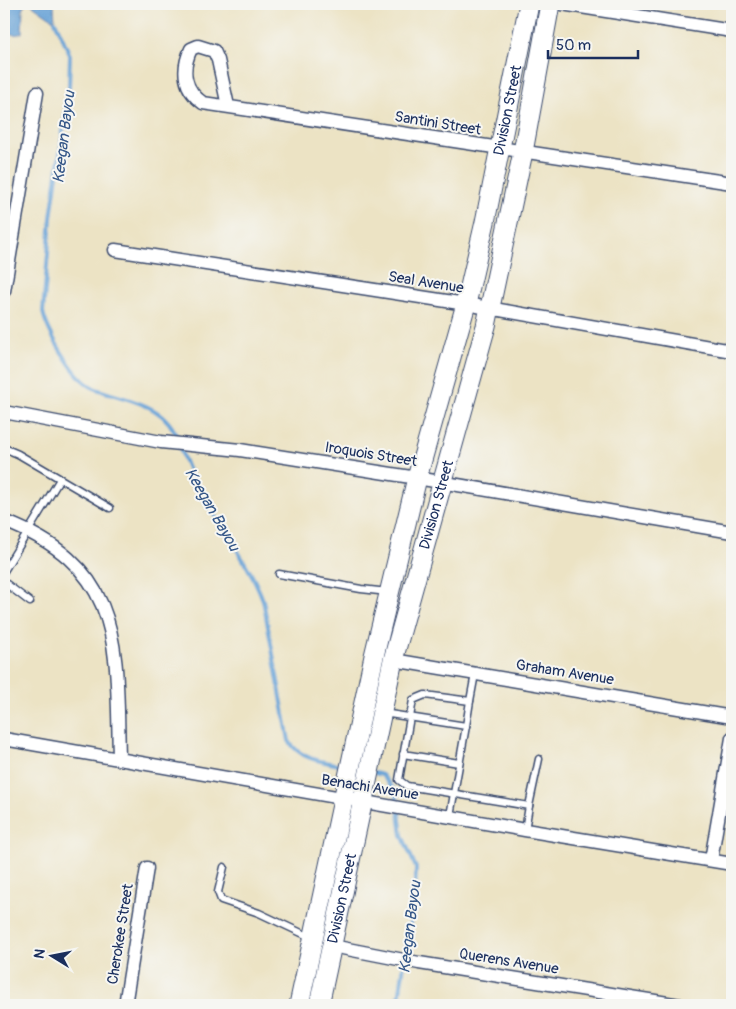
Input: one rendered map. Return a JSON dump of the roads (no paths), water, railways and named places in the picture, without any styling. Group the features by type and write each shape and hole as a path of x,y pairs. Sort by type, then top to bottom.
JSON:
{"main road":[{"name":"Division Street","path":"299,1005 346,778 417,478 466,304 529,4"},
{"name":"Division Street","path":"319,1005 393,660 490,308 523,152 550,4"}],"street":[{"path":"562,4 732,31"},
{"name":"Santini Street","path":"228,106 218,60 214,51 198,46 191,49 185,73 187,87 193,96 203,103 732,183"},
{"path":"4,291 37,93"},
{"name":"Seal Avenue","path":"115,250 466,304 732,351"},
{"name":"Iroquois Street","path":"4,412 161,442 240,450 442,482 732,532"},
{"path":"4,521 47,542 65,556 88,578 104,606 112,629 116,667 119,758"},
{"name":"Graham Avenue","path":"393,660 732,717"},
{"path":"711,860 732,738"},
{"name":"Benachi Avenue","path":"4,739 342,799 732,864"},
{"name":"Cherokee Street","path":"125,1005 146,868"},
{"name":"Querens Avenue","path":"332,946 419,963 680,1005"}],"lane":[{"path":"4,448 18,454 110,508"},
{"path":"4,571 60,479"},
{"path":"279,574 361,589 390,592"},
{"path":"4,582 30,602"},
{"path":"450,816 475,674"},
{"path":"470,702 425,695 413,700 398,780 407,786 529,806"},
{"path":"382,713 466,726"},
{"path":"404,754 459,763"},
{"path":"525,830 538,759"},
{"path":"224,867 218,892 221,900 259,913 313,938"}],"water":[{"path":"4,4 26,4 23,7 22,33 15,35 8,31 4,21"},
{"path":"31,4 54,4 55,21"}],"waterway":[{"name":"Keegan Bayou","path":"55,21 70,55 69,87 51,218 43,312 50,331 63,354 87,383 94,388 154,410 172,427 178,440"},
{"name":"Keegan Bayou","path":"180,447 197,487 244,561 263,600 289,741 294,748 307,757 346,766"},
{"name":"Keegan Bayou","path":"375,773 382,775 396,792 402,835 416,868 415,890 398,1005"}]}
